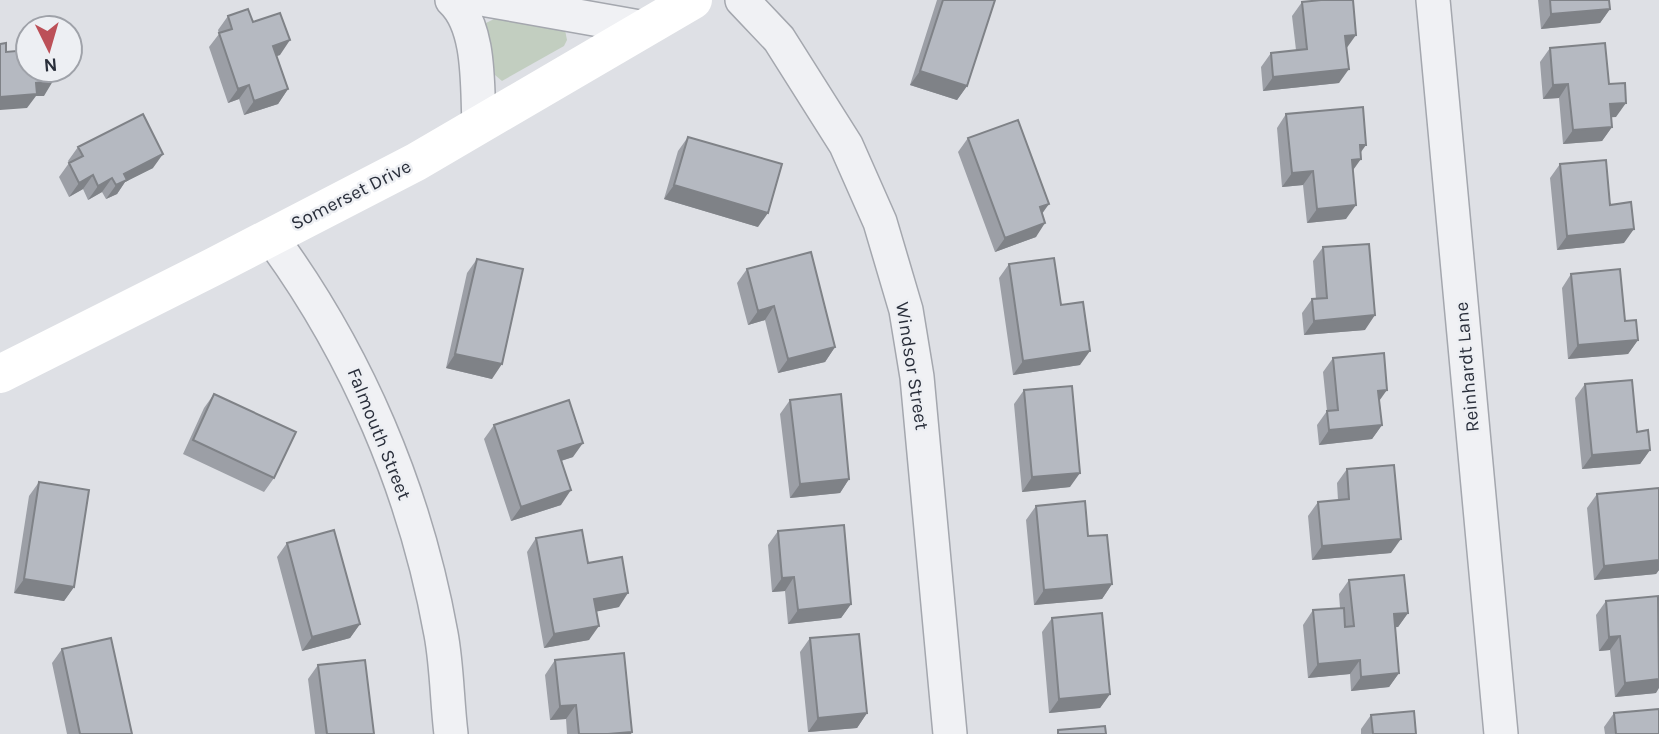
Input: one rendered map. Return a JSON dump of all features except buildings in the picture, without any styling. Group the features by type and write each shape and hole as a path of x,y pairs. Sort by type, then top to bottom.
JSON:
{"street":[{"path":"452,0 469,25 475,55 479,123"},
{"path":"487,0 645,28"},
{"name":"Somerset Drive","path":"0,374 416,162 693,0"},
{"name":"Windsor Street","path":"742,0 779,39 846,145 880,222 906,310 918,377 950,734"},
{"name":"Reinhardt Lane","path":"1433,0 1501,734"},
{"name":"Falmouth Street","path":"271,237 308,287 342,347 394,460 423,550 441,636 451,734"}],"green space":[{"path":"496,18 565,30 567,40 564,46 502,81 495,75 486,27 486,23"}]}
